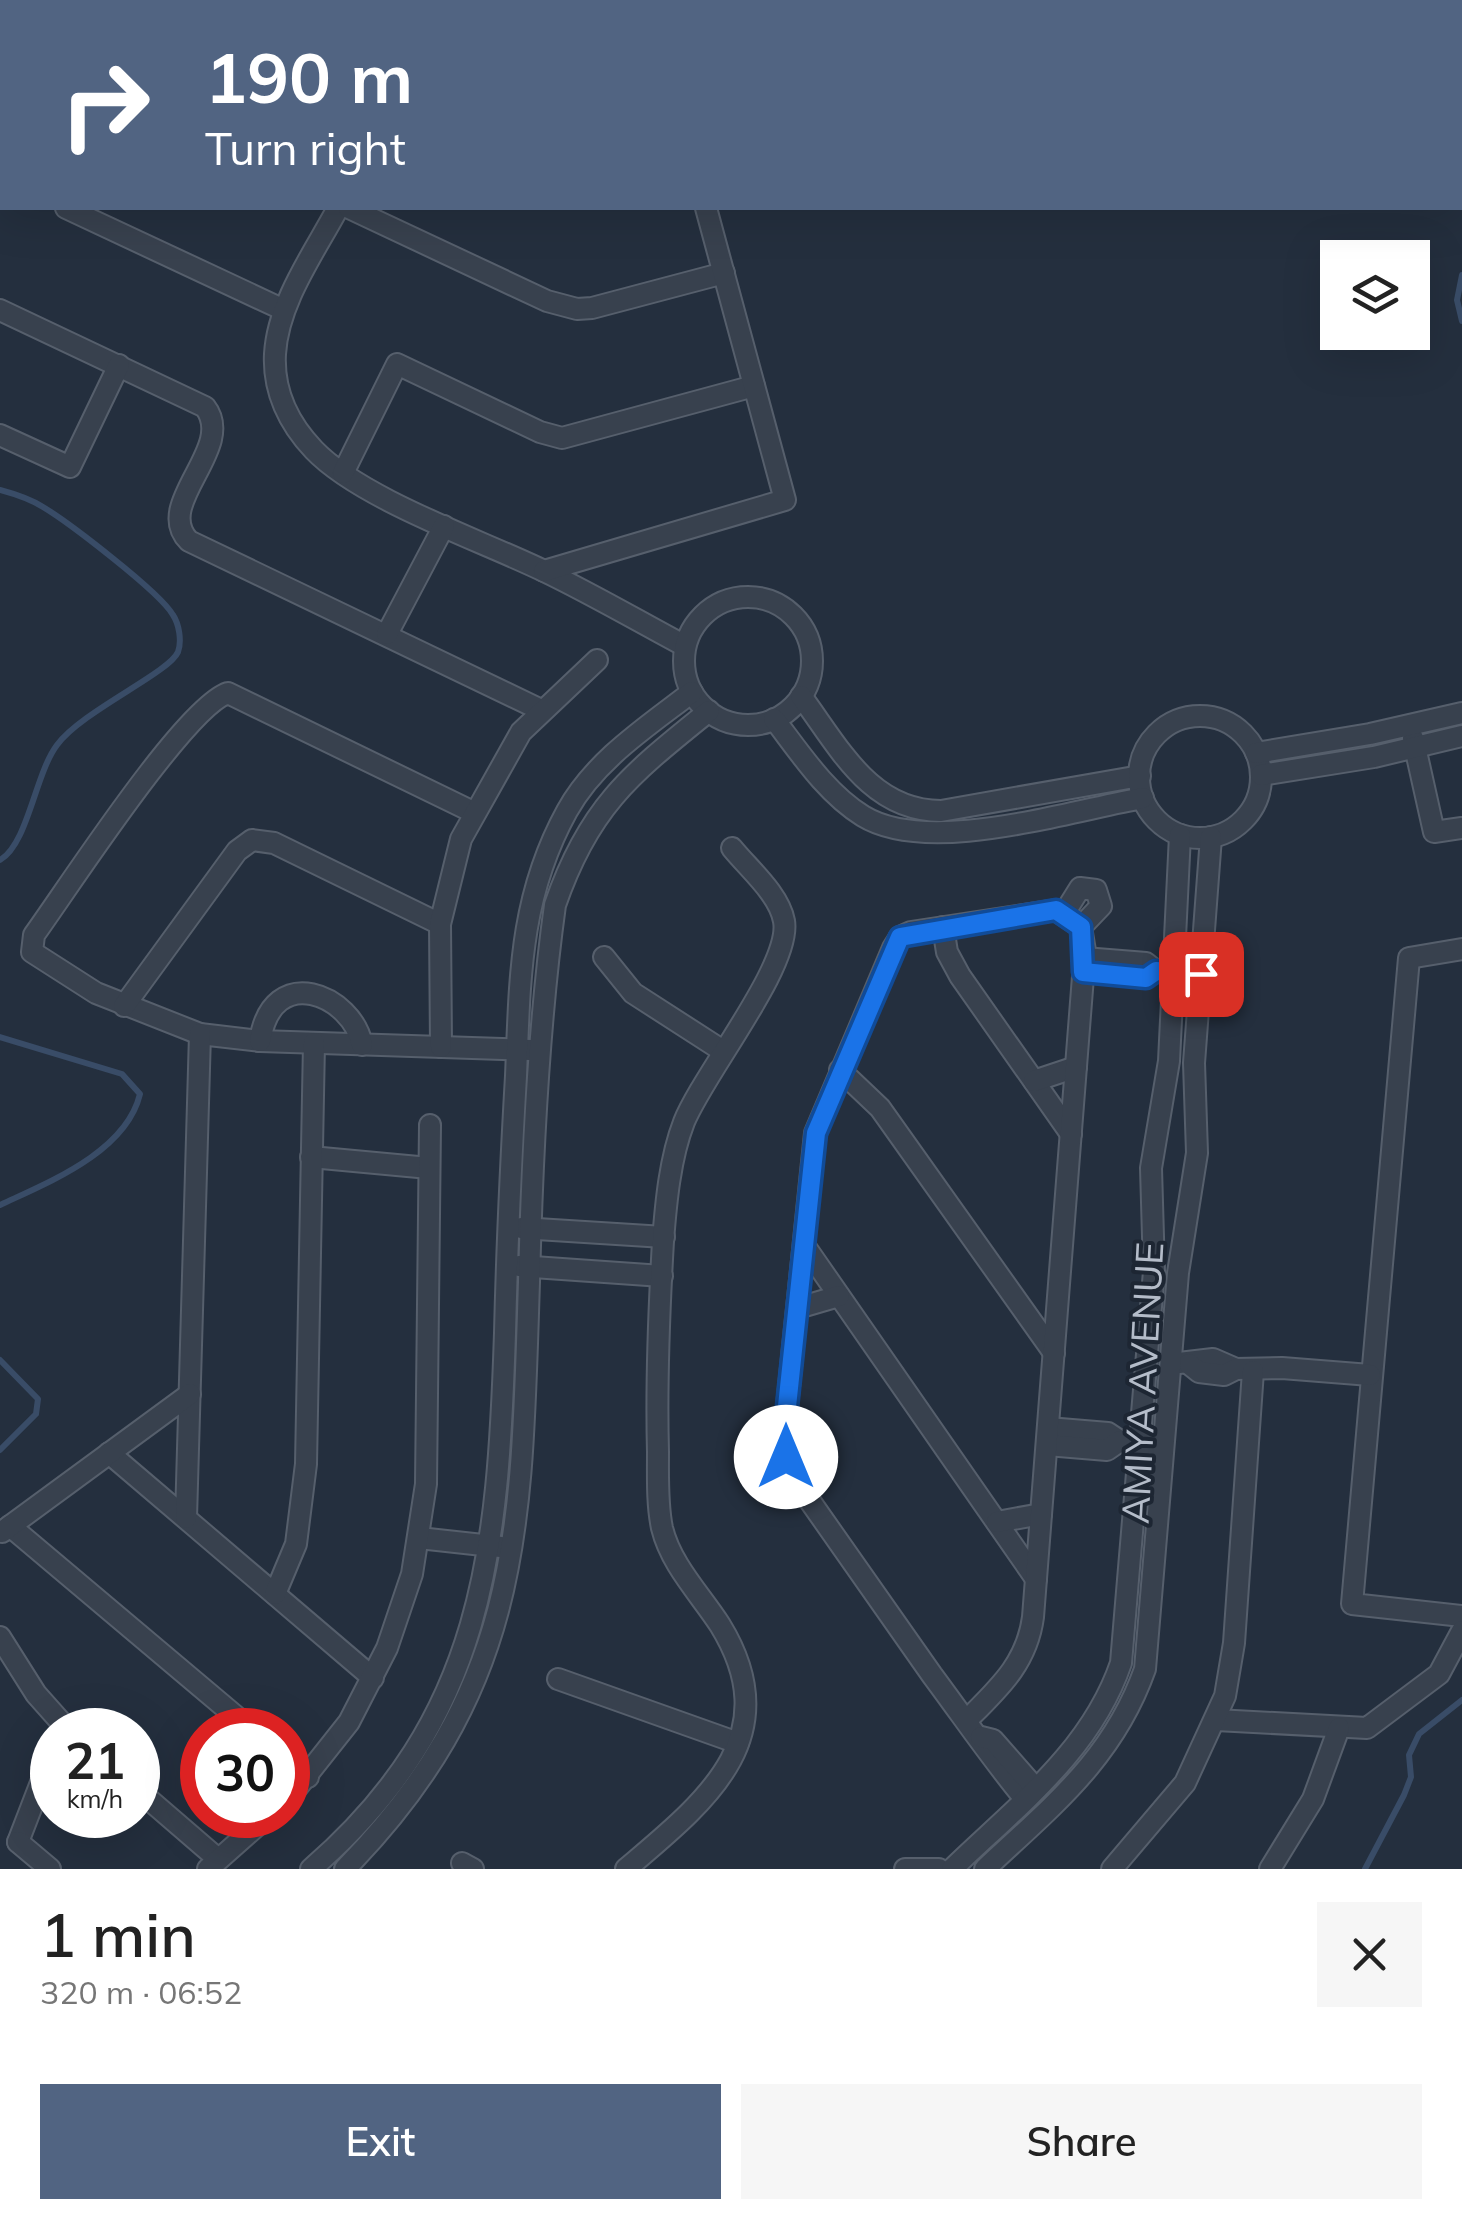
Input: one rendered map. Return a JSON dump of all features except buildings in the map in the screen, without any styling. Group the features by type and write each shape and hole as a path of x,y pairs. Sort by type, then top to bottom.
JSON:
{"street":[{"path":"70,210 284,310"},
{"path":"337,210 284,310 274,358 282,407 313,449 344,474 444,526 544,571 686,646"},
{"path":"353,210 562,307 592,308 724,273"},
{"path":"544,571 785,500 707,210"},
{"path":"0,310 200,403 212,419 212,436 179,517 182,534 197,546 540,710"},
{"path":"0,435 70,467 119,364"},
{"path":"344,474 396,364 540,432 562,438 754,386"},
{"path":"387,634 444,526"},
{"path":"730,598 765,599 794,616 810,646 812,664 801,696 774,719 740,724 709,711 692,692 684,662 686,646 701,616 715,606 730,598"},
{"path":"441,1047 440,924 461,839 507,752 540,710 598,660"},
{"path":"474,812 228,692 214,697 173,742 34,935 31,946 47,965 124,1006 200,1034 260,1042 543,1050"},
{"path":"310,1869 392,1785 417,1747 466,1645 480,1605 500,1477 517,1050 524,932 530,898 547,851 582,786 629,741 692,692"},
{"path":"801,696 880,795 924,811 1140,776"},
{"path":"345,1869 410,1800 436,1761 486,1652 512,1548 522,1480 530,1228 556,905 591,823 624,782 709,711"},
{"path":"1256,753 1462,713"},
{"path":"1210,717 1248,740 1261,775 1260,789 1248,815 1212,837 1180,834 1158,820 1143,798 1140,776 1147,747 1156,735 1181,719 1210,717"},
{"path":"774,719 831,789 876,823 925,834 1143,798"},
{"path":"1410,726 1434,832 1462,828"},
{"path":"1261,775 1462,736"},
{"path":"814,770 840,749"},
{"path":"831,789 854,767"},
{"name":"AMIYA AVENUE","path":"952,1869 1092,1728 1121,1663 1131,1442 1148,1360 1155,1255 1152,1168 1166,1082 1166,972 1176,926 1180,834"},
{"name":"AMIYA AVENUE","path":"985,1869 1097,1761 1135,1696 1150,1643 1165,1445 1180,1363 1178,1273 1196,1153 1194,1080 1212,837"},
{"path":"124,1006 237,851 252,840 274,843 440,924"},
{"path":"626,1869 721,1782 738,1744 744,1701 733,1649 674,1559 662,1526 657,1392 664,1237 682,1126 774,966 785,936 780,908 732,848"},
{"path":"1177,878 1208,882"},
{"path":"1064,912 1080,888 1096,890 1101,906 1081,927"},
{"path":"974,1728 1024,1654 1036,1579 1084,965 1081,927 1064,912 1048,910 905,934 896,942 820,1115 812,1151 786,1416 791,1471 974,1728 994,1740 1030,1794"},
{"path":"1176,926 1204,928"},
{"path":"942,927 952,963 1071,1134"},
{"path":"1462,949 1409,958 1352,1604 1462,1616"},
{"path":"604,957 633,993 723,1051"},
{"path":"1084,965 1146,978 1166,972 1201,974"},
{"path":"260,1042 267,1010 286,994 297,993 345,1012 359,1030 362,1045"},
{"path":"186,1518 200,1034"},
{"path":"275,1594 296,1544 302,1512 309,1408 314,1043"},
{"path":"1034,1081 1076,1067"},
{"path":"840,1070 880,1108 1054,1352"},
{"path":"310,1774 349,1722 372,1678 401,1614 419,1538 426,1484 430,1125"},
{"path":"311,1157 430,1168"},
{"path":"508,1227 664,1237"},
{"path":"804,1245 1036,1579"},
{"path":"507,1265 662,1276"},
{"path":"1016,1298 1058,1290"},
{"path":"798,1308 839,1296"},
{"path":"1148,1360 1213,1360 1244,1370 1282,1368 1370,1375"},
{"path":"1112,1869 1169,1806 1216,1720 1234,1643 1244,1370"},
{"path":"190,1394 5,1530 225,1708"},
{"path":"1047,1436 1107,1450 1131,1442 1165,1445"},
{"path":"110,1453 372,1678"},
{"path":"997,1522 1041,1514"},
{"path":"419,1538 512,1548"},
{"path":"1216,1720 1366,1728 1439,1674 1462,1631"},
{"path":"0,1637 47,1708"},
{"path":"558,1679 738,1744"},
{"path":"1270,1869 1313,1799 1339,1728"},
{"path":"30,1800 9,1844 50,1869"},
{"path":"160,1811 214,1864 243,1838"},
{"path":"905,1869 939,1869"}],"waterway":[{"path":"1462,275 1457,300 1462,321"},
{"path":"0,490 43,507 112,558 165,604 175,619 180,638 178,652 171,661 85,719 57,745 18,839 0,860"},
{"path":"0,1037 122,1074 140,1094 119,1133 102,1149 62,1175 0,1205"},
{"path":"0,1360 38,1399 36,1414 0,1450"},
{"path":"1365,1869 1404,1795 1411,1777 1409,1755 1419,1734 1462,1700"}],"route":[{"path":"786,1457 786,1416 812,1151 820,1115 900,937 911,932 1056,910 1081,927 1085,943 1083,972 1146,978 1156,971 1201,974"}]}
